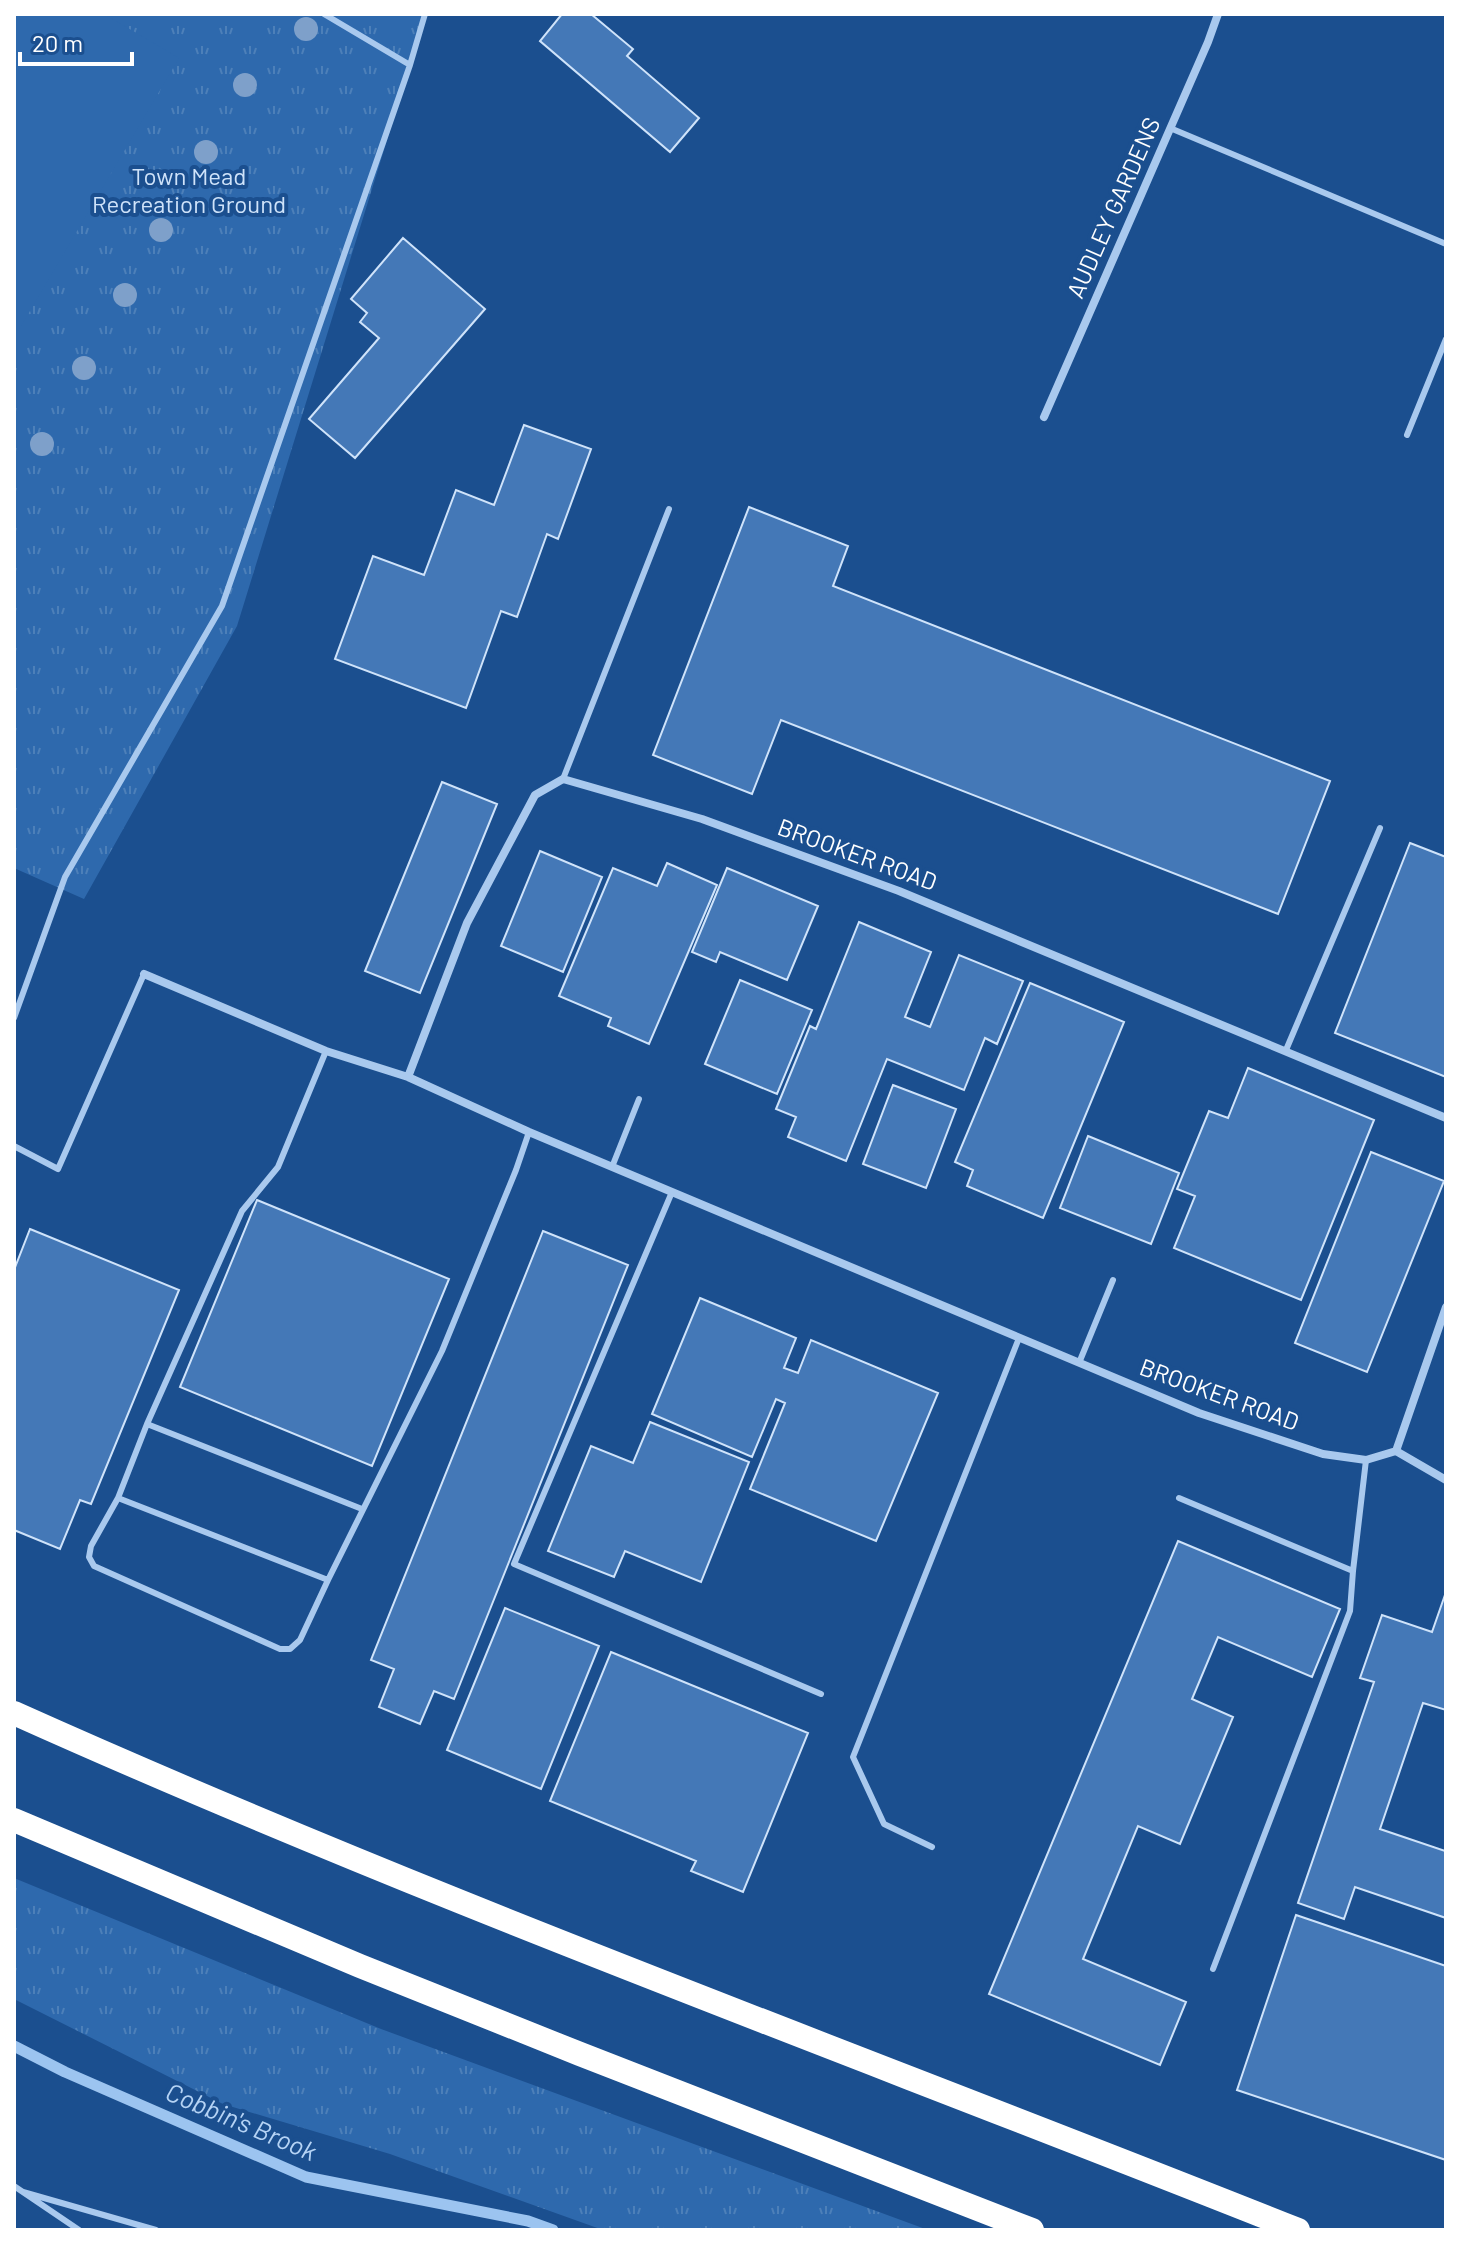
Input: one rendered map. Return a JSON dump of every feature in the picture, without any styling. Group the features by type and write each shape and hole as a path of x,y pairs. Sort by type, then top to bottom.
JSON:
{"highway":[{"path":"14,1713 219,1803 435,1892 1298,2230"},
{"path":"14,1820 404,1983 1032,2230"}],"street":[{"name":"AUDLEY GARDENS","path":"1044,417 1218,14"},
{"name":"BROOKER ROAD","path":"563,779 702,819 899,891 1444,1117"},
{"path":"408,1077 467,923 535,795 563,779"},
{"name":"BROOKER ROAD","path":"144,974 326,1051 408,1077 529,1132 1213,1417 1323,1454 1366,1460 1396,1451"},
{"path":"1446,1307 1396,1451 1446,1480"}],"lane":[{"path":"324,14 410,65"},
{"path":"14,1018 65,877 222,606 425,14"},
{"path":"1170,128 1446,244"},
{"path":"1407,435 1446,339"},
{"path":"563,779 669,509"},
{"path":"1286,1050 1380,828"},
{"path":"14,1146 58,1169 144,974"},
{"path":"326,1051 278,1167 242,1211 147,1424 118,1498 91,1546 89,1557 94,1566 280,1649 290,1649 300,1640 442,1351 529,1132"},
{"path":"612,1167 639,1099"},
{"path":"672,1192 514,1564 821,1694"},
{"path":"1079,1363 1113,1280"},
{"path":"932,1847 884,1824 853,1757 1019,1338"},
{"path":"147,1424 362,1509"},
{"path":"1213,1969 1350,1611 1366,1460"},
{"path":"118,1498 328,1580"},
{"path":"1179,1498 1353,1571"},
{"path":"14,2186 79,2230"},
{"path":"23,2192 156,2230"}],"green space":[{"name":"Town Mead Recreation Ground","path":"14,14 426,14 237,626 84,899 14,868"},
{"path":"14,14 104,14 179,58 14,338"},
{"path":"14,1878 381,2029 928,2230 603,2230 390,2154 223,2104 14,1999"}],"building":[{"path":"562,14 591,14 633,49 627,56 699,118 670,152 540,41"},
{"path":"403,238 485,309 355,458 309,419 379,338 360,322 367,313 351,299"},
{"path":"524,425 591,449 558,539 547,534 517,617 501,611 466,708 335,659 373,556 424,575 456,490 494,505"},
{"path":"749,507 848,546 833,586 1330,781 1278,914 781,720 752,794 653,755"},
{"path":"442,782 497,804 420,993 365,971"},
{"path":"1410,843 1446,857 1446,1077 1335,1033"},
{"path":"540,851 602,877 563,972 501,946"},
{"path":"667,863 717,885 649,1044 608,1026 611,1018 559,996 613,868 657,886"},
{"path":"727,868 818,906 787,980 720,952 716,962 692,952"},
{"path":"859,922 931,952 905,1017 930,1027 959,955 1023,981 997,1044 985,1038 964,1090 887,1059 846,1161 788,1137 796,1117 776,1109 810,1026 816,1029"},
{"path":"740,980 812,1010 777,1094 705,1064"},
{"path":"1030,983 1124,1022 1043,1218 967,1186 973,1170 955,1162"},
{"path":"1248,1068 1374,1120 1301,1300 1174,1248 1195,1196 1177,1189 1209,1111 1228,1118"},
{"path":"893,1085 956,1109 926,1188 863,1164"},
{"path":"1088,1136 1179,1173 1151,1244 1060,1208"},
{"path":"1371,1152 1444,1181 1367,1372 1295,1343"},
{"path":"257,1200 449,1279 372,1466 180,1387"},
{"path":"30,1229 179,1290 91,1504 80,1500 60,1549 14,1530 14,1270"},
{"path":"543,1231 628,1265 454,1699 434,1691 420,1724 379,1707 394,1669 371,1660"},
{"path":"700,1298 796,1338 784,1368 798,1373 811,1340 938,1393 876,1541 750,1489 785,1403 776,1399 752,1457 652,1414"},
{"path":"650,1422 749,1462 701,1582 625,1551 614,1577 548,1551 591,1446 633,1463"},
{"path":"1178,1541 1340,1609 1312,1677 1218,1637 1192,1699 1233,1717 1180,1844 1138,1826 1083,1959 1186,2002 1160,2065 989,1994"},
{"path":"1446,1592 1446,1710 1423,1703 1380,1829 1445,1851 1446,1847 1446,1918 1355,1887 1344,1919 1298,1903 1374,1682 1360,1678 1382,1615 1432,1632"},
{"path":"505,1608 599,1646 541,1789 447,1750"},
{"path":"611,1652 808,1733 743,1892 691,1871 696,1861 550,1801"},
{"path":"1296,1915 1446,1966 1446,2160 1237,2090"}],"waterway":[{"name":"Cobbin's Brook","path":"14,2046 65,2072 306,2177 528,2221 553,2230"}]}
